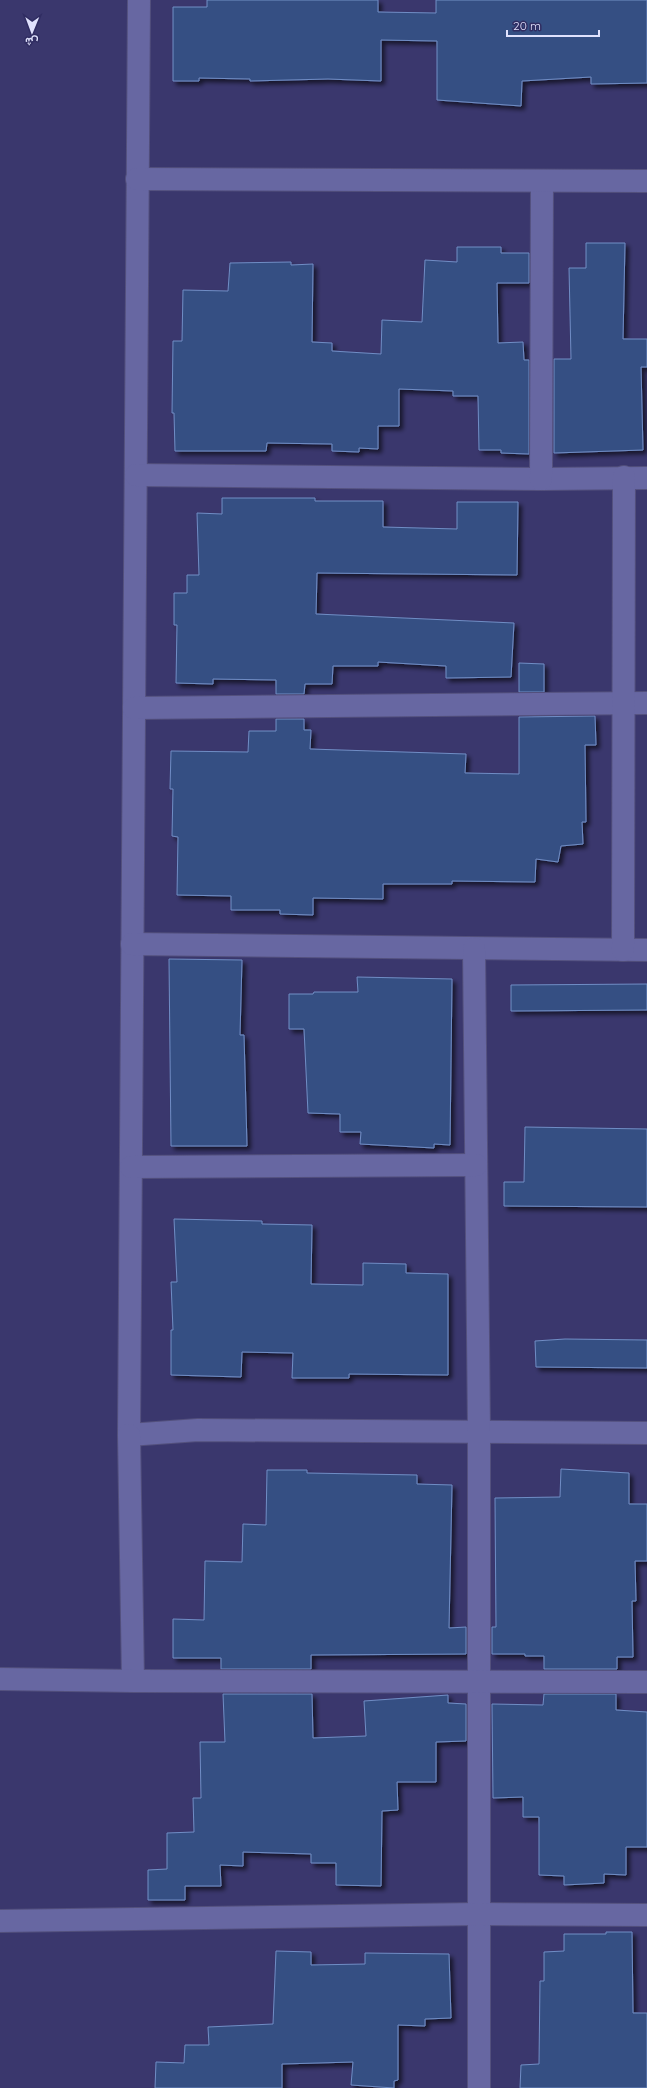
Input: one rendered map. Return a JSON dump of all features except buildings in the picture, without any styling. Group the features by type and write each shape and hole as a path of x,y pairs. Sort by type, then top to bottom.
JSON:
{"street":[{"path":"134,1681 129,1435 139,0"},
{"path":"137,179 647,181"},
{"path":"542,181 542,479"},
{"path":"136,475 542,479 647,478"},
{"path":"623,950 624,478"},
{"path":"134,708 623,702 647,703"},
{"path":"132,944 647,950"},
{"path":"474,949 479,1431 479,2088"},
{"path":"131,1167 476,1165"},
{"path":"129,1435 198,1430 647,1432"},
{"path":"0,1679 134,1681 647,1682"},
{"path":"0,1921 478,1914 647,1915"}]}
